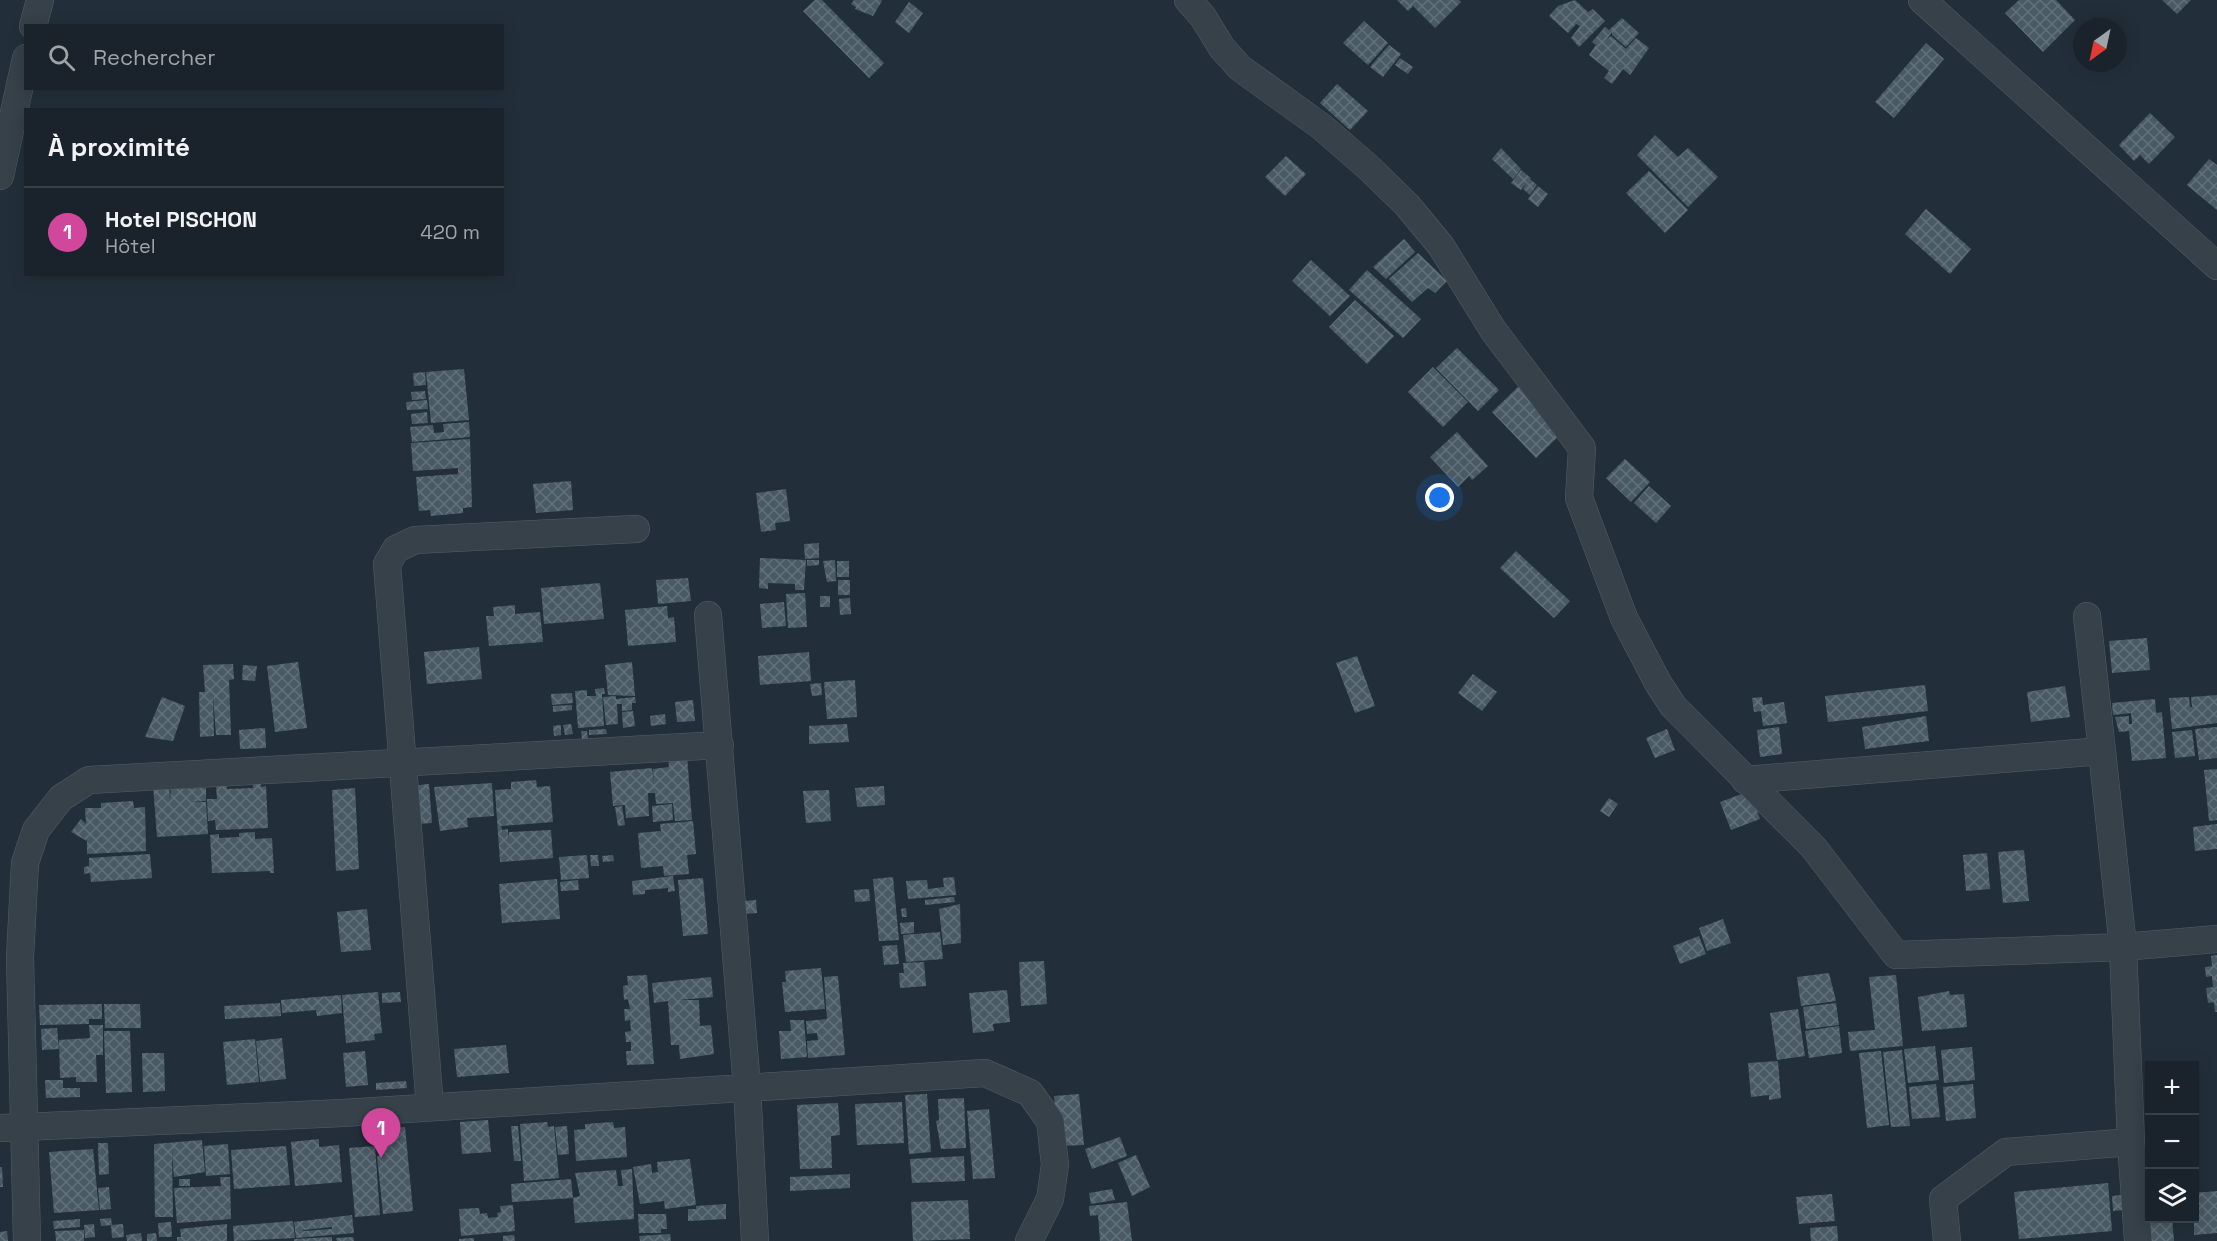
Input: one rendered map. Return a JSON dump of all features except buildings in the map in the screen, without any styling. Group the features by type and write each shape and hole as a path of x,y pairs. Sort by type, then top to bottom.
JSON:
{"street":[{"path":"34,24 40,0"},
{"path":"1188,0 1203,17 1222,48 1240,68 1322,127 1370,168 1407,205 1441,246 1493,330 1582,448 1579,498 1624,618 1658,683 1673,706 1814,848 1896,955 2123,946 2217,939"},
{"path":"1922,0 2217,266"},
{"path":"0,176 24,67"},
{"path":"430,1107 387,564 396,549 414,540 636,530"},
{"path":"708,615 747,1088 755,1241"},
{"path":"2087,616 2123,946 2131,1142 2138,1241"},
{"path":"27,1241 11,1127 25,863 36,830 61,798 88,780 720,745"},
{"path":"1745,780 2102,751"},
{"path":"11,1127 430,1107 985,1073 1030,1093 1050,1121 1055,1165 1050,1199 1029,1241"},
{"path":"1947,1241 1943,1199 2006,1152 2131,1142"}],"place":[{"name":"Hotel PISCHON","path":"381,1158"}]}
